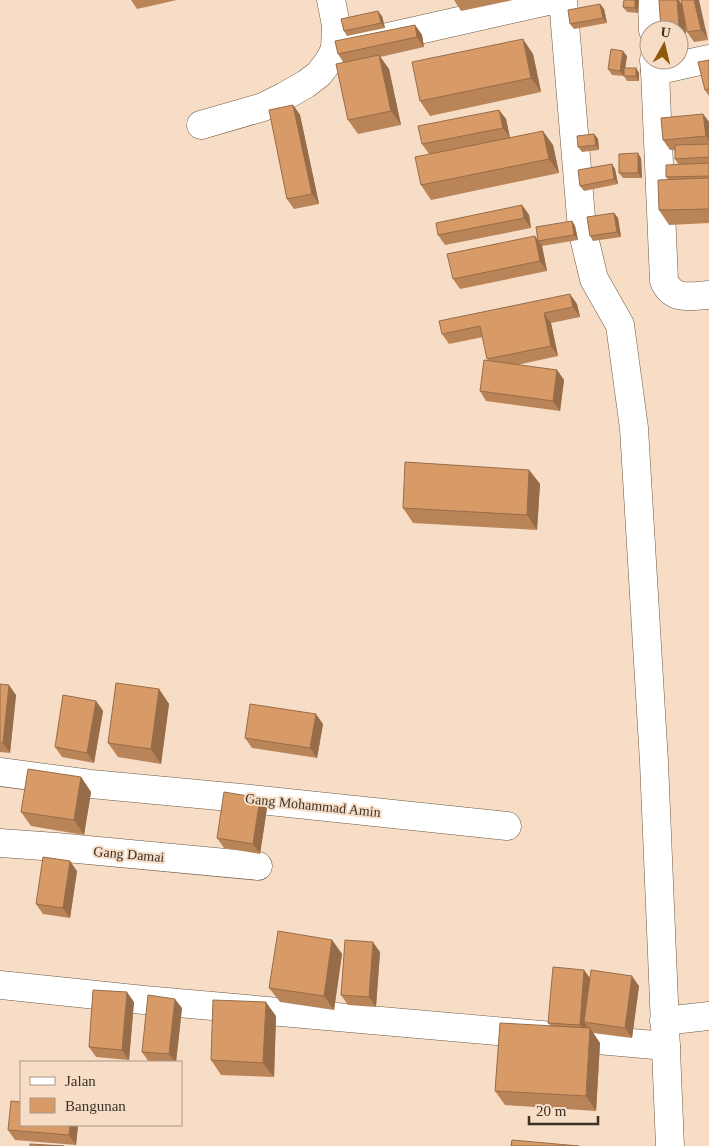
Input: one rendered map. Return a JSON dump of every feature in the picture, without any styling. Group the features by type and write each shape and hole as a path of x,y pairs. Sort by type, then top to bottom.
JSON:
{"street":[{"path":"201,125 263,107 306,84 319,74 335,49 336,25 331,0"},
{"path":"335,49 552,0"},
{"path":"562,0 582,228 594,279 620,325 634,428 653,754 670,1146"},
{"path":"652,0 653,20"},
{"path":"689,61 709,58"},
{"path":"654,70 664,281 667,288 675,294 685,296 709,295"},
{"name":"Gang Mohammad Amin","path":"0,772 91,784 507,826"},
{"name":"Gang Damai","path":"0,843 258,866"},
{"path":"0,985 144,1000 665,1034 709,1016"}],"building":[{"path":"624,0 635,0 635,8 623,7"},
{"path":"659,0 677,0 679,20 660,20"},
{"path":"681,0 694,0 701,30 689,32 689,20 685,20"},
{"path":"600,4 603,18 570,24 568,10"},
{"path":"378,11 381,23 344,31 341,19"},
{"path":"415,25 417,37 338,54 335,41"},
{"path":"523,39 531,78 420,101 412,62"},
{"path":"611,49 623,51 620,71 608,69"},
{"path":"379,55 391,111 348,120 336,64"},
{"path":"709,60 709,89 705,90 698,62"},
{"path":"624,68 636,68 636,76 624,76"},
{"path":"293,105 312,194 287,199 269,110"},
{"path":"499,110 503,128 422,144 418,126"},
{"path":"703,114 706,136 663,140 661,118"},
{"path":"543,131 549,159 421,185 415,157"},
{"path":"594,134 596,145 578,147 577,136"},
{"path":"709,144 709,157 675,159 675,145"},
{"path":"638,153 638,173 619,173 619,154"},
{"path":"709,163 709,176 666,177 666,165"},
{"path":"612,164 614,179 580,186 578,170"},
{"path":"709,178 709,209 659,210 658,180"},
{"path":"522,205 524,218 438,235 436,223"},
{"path":"614,213 617,232 590,236 587,217"},
{"path":"572,221 574,235 538,241 536,227"},
{"path":"535,236 540,261 453,279 447,254"},
{"path":"570,294 573,307 544,313 551,346 487,359 480,326 442,334 439,321"},
{"path":"484,360 557,370 553,401 480,391"},
{"path":"405,462 529,470 527,515 403,508"},
{"path":"116,683 159,689 151,749 108,743"},
{"path":"0,684 9,685 3,743 0,743"},
{"path":"63,695 96,701 87,753 55,747"},
{"path":"250,704 316,714 310,748 245,738"},
{"path":"28,769 81,777 74,820 21,812"},
{"path":"224,792 260,798 253,844 217,838"},
{"path":"43,857 70,861 63,908 36,904"},
{"path":"278,931 332,940 324,996 269,988"},
{"path":"345,940 373,942 369,997 341,995"},
{"path":"553,967 584,970 580,1025 548,1023"},
{"path":"591,970 632,976 625,1028 584,1022"},
{"path":"93,990 127,992 122,1050 89,1047"},
{"path":"148,995 175,999 169,1054 142,1052"},
{"path":"213,1000 266,1002 263,1063 211,1060"},
{"path":"500,1023 590,1028 586,1096 495,1091"},
{"path":"11,1101 20,1102 20,1126 70,1126 69,1135 8,1130"},
{"path":"512,1140 579,1146 511,1146"},
{"path":"30,1144 64,1146 30,1146"}]}
